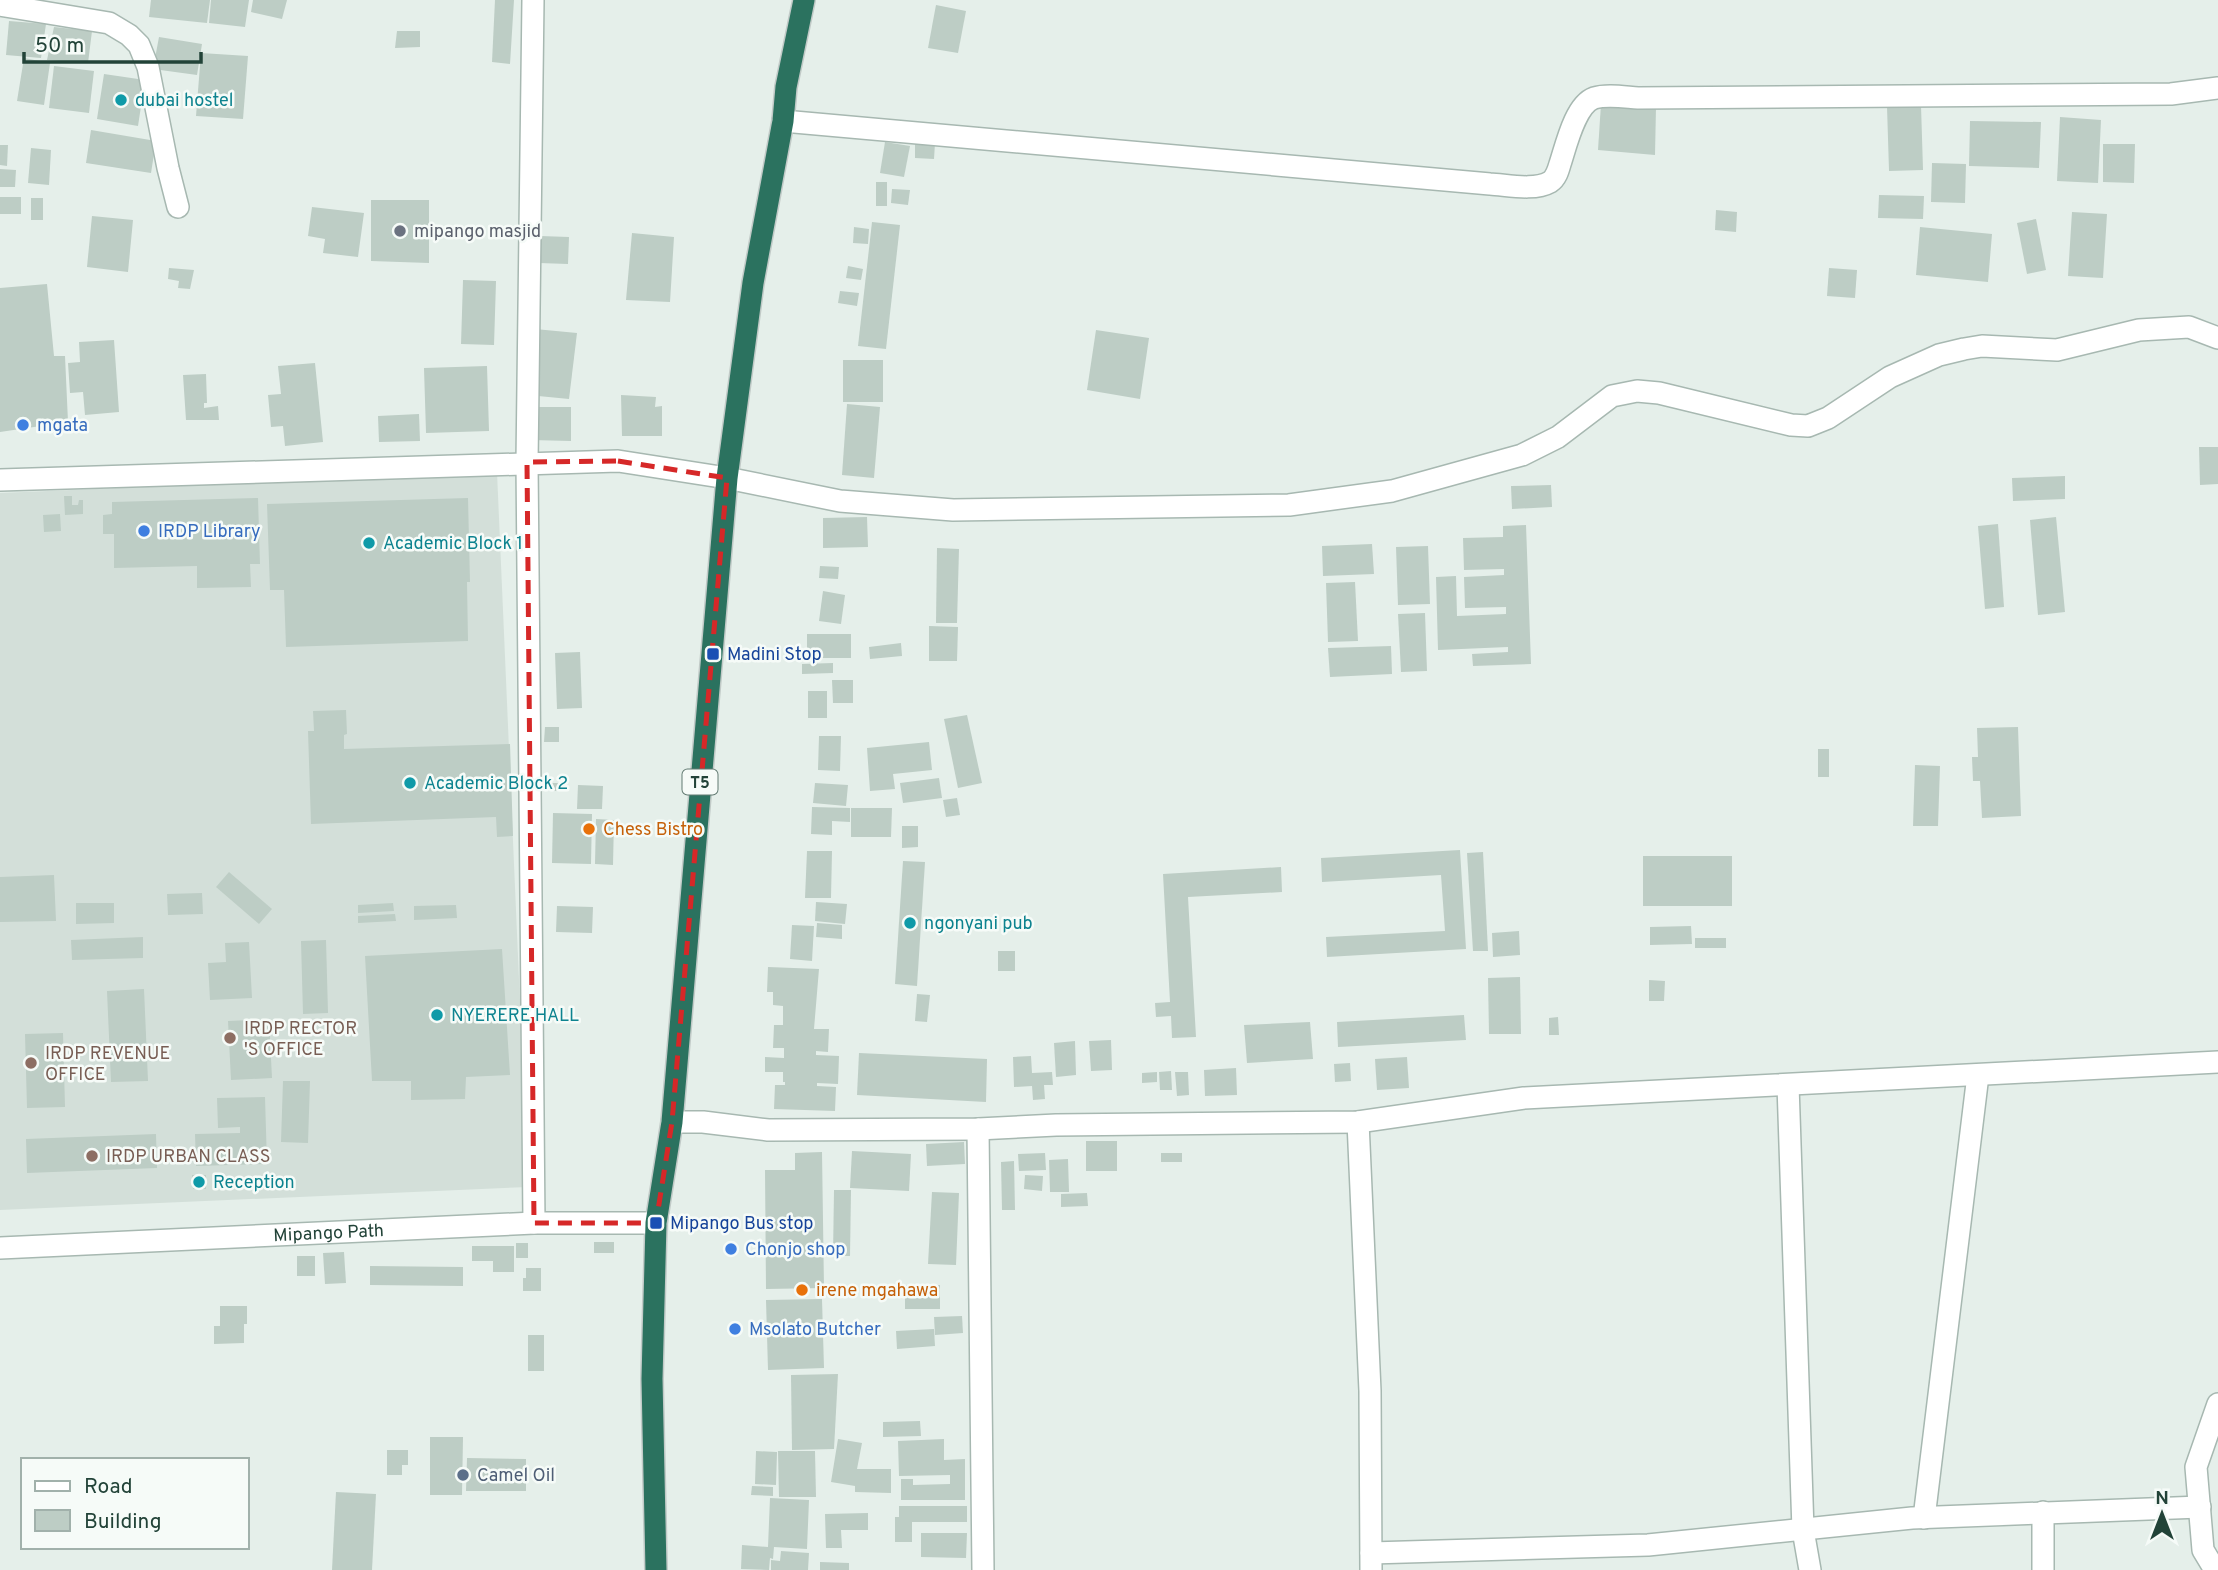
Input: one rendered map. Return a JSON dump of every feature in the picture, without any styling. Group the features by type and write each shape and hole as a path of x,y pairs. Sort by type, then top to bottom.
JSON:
{"highway":[{"name":"T5","path":"656,1570 652,1379 656,1223 672,1122 727,478 753,283 783,121 786,87 804,0"}],"street":[{"path":"533,0 527,462 534,1223"},
{"path":"0,5 109,23 129,35 139,45 148,67 178,207"},
{"path":"783,121 1490,184 1539,186 1556,177 1573,124 1586,103 1595,98 2171,94 2218,88"},
{"path":"0,480 618,461 727,478 839,501 953,510 1289,505 1392,491 1522,455 1558,436 1612,396 1637,391 1659,393 1791,425 1808,426 1828,418 1890,377 1939,355 1964,349 1982,346 2057,350 2139,330 2189,327 2218,338"},
{"path":"672,1122 703,1122 768,1130 1358,1122 1524,1098 2218,1062"},
{"path":"1924,1518 1978,1075"},
{"path":"1788,1085 1804,1530 1810,1570"},
{"path":"1358,1122 1370,1391 1371,1561 1648,1545 1924,1518 2200,1507"},
{"path":"978,1129 983,1570"},
{"name":"Mipango Path","path":"0,1248 534,1223 656,1223"},
{"path":"2214,1570 2203,1550 2196,1467 2218,1404"},
{"path":"2043,1512 2043,1570"}],"highlighted area":[{"path":"618,461 727,478 672,1122 656,1223 534,1223 527,462"}],"shaded area":[{"path":"497,472 528,1187 0,1210 0,493"}],"building":[{"path":"151,0 210,0 207,23 149,17"},
{"path":"211,0 249,0 245,27 209,23"},
{"path":"253,0 287,0 282,19 251,12"},
{"path":"495,0 514,0 510,64 492,62"},
{"path":"936,5 966,11 958,53 928,48"},
{"path":"9,21 46,24 41,58 6,55"},
{"path":"54,27 92,31 88,63 47,60"},
{"path":"397,31 420,31 420,47 395,48"},
{"name":"dubai hostel","path":"159,37 202,44 197,75 153,69"},
{"path":"201,53 248,56 243,119 196,116"},
{"path":"24,58 50,63 44,105 17,101"},
{"path":"54,66 94,71 89,113 49,108"},
{"name":"dubai hostel","path":"104,74 145,80 138,126 97,119"},
{"path":"1601,104 1656,107 1655,155 1598,150"},
{"path":"1921,105 1923,170 1889,171 1887,106"},
{"path":"2060,117 2101,120 2098,183 2057,181"},
{"path":"1970,121 2041,122 2039,168 1969,166"},
{"path":"91,130 156,141 151,173 86,163"},
{"path":"885,142 910,146 904,177 880,173"},
{"path":"915,142 935,143 934,159 915,158"},
{"path":"2103,144 2135,144 2134,183 2103,182"},
{"path":"0,145 8,145 7,166 0,165"},
{"path":"31,148 51,150 49,185 28,183"},
{"path":"1932,163 1966,164 1965,203 1931,202"},
{"path":"0,169 16,170 15,187 0,187"},
{"path":"876,182 887,182 887,206 876,206"},
{"path":"892,189 910,190 908,205 891,203"},
{"path":"1879,195 1924,196 1923,219 1878,218"},
{"path":"0,197 21,197 21,214 0,214"},
{"path":"31,198 43,198 43,220 31,220"},
{"name":"mipango masjid","path":"371,200 429,200 429,263 371,261"},
{"path":"312,207 364,213 358,257 323,253 325,239 308,236"},
{"path":"1716,210 1737,212 1736,232 1715,230"},
{"path":"2072,212 2107,214 2103,278 2068,276"},
{"path":"92,216 133,220 128,272 87,267"},
{"path":"2036,219 2046,270 2027,274 2017,223"},
{"path":"872,222 900,225 886,349 858,346"},
{"path":"854,227 869,229 868,244 853,243"},
{"path":"1920,227 1992,234 1988,282 1916,275"},
{"path":"632,233 674,237 670,302 626,300"},
{"path":"540,236 569,237 568,264 539,263"},
{"path":"848,266 863,269 861,280 846,278"},
{"path":"169,268 194,270 190,289 178,288 179,281 168,279"},
{"path":"1829,268 1857,270 1855,298 1827,296"},
{"path":"463,280 496,281 494,345 461,344"},
{"path":"47,284 54,356 65,356 68,422 0,432 0,288"},
{"path":"840,291 859,293 857,306 838,303"},
{"path":"535,329 577,333 569,399 528,395"},
{"path":"1096,330 1149,338 1140,399 1087,390"},
{"path":"114,340 119,412 85,415 83,392 70,393 68,363 80,362 79,342"},
{"path":"843,360 883,360 883,402 843,402"},
{"path":"315,363 323,442 285,446 283,426 271,427 268,395 281,394 278,366"},
{"path":"487,366 489,431 426,433 424,368"},
{"path":"206,374 207,403 204,403 204,408 218,406 219,420 186,420 183,375"},
{"path":"621,395 656,397 655,407 662,406 662,436 622,436"},
{"path":"847,404 880,407 874,478 842,475"},
{"path":"531,407 571,407 571,441 531,440"},
{"path":"419,414 420,441 379,442 378,416"},
{"path":"2199,447 2218,447 2218,484 2200,485"},
{"path":"2065,476 2065,499 2013,501 2012,478"},
{"path":"1551,485 1552,507 1512,509 1511,486"},
{"path":"64,496 72,496 72,505 78,505 79,500 83,500 83,514 65,515"},
{"path":"258,498 260,564 250,564 251,587 197,588 197,566 114,568 114,534 103,534 103,515 112,514 112,502"},
{"name":"Academic Block 1","path":"468,498 468,641 286,647 284,590 270,590 267,504"},
{"path":"60,514 61,531 44,532 43,515"},
{"path":"867,517 868,547 823,548 823,518"},
{"path":"2056,517 2065,612 2038,615 2030,520"},
{"path":"1998,524 2004,607 1985,609 1978,526"},
{"path":"1526,525 1531,664 1473,666 1472,654 1508,652 1508,647 1438,650 1436,577 1456,576 1457,616 1506,614 1506,607 1465,608 1464,577 1504,575 1504,569 1464,570 1463,538 1503,537 1503,526"},
{"path":"1372,544 1374,574 1323,576 1322,546"},
{"path":"1428,546 1430,604 1398,605 1396,547"},
{"path":"937,548 959,549 957,623 936,623"},
{"path":"820,566 839,567 838,579 819,578"},
{"path":"1355,582 1358,641 1328,642 1326,583"},
{"path":"823,591 845,595 841,624 819,621"},
{"path":"1425,613 1427,671 1401,672 1398,614"},
{"path":"929,626 958,627 957,661 929,661"},
{"path":"807,634 851,634 851,658 807,658"},
{"path":"901,643 902,656 870,659 869,647"},
{"path":"1391,646 1392,674 1330,677 1328,648"},
{"path":"580,652 582,708 557,709 555,653"},
{"path":"833,663 833,673 802,674 802,664"},
{"path":"832,680 853,680 853,703 833,703"},
{"path":"808,691 827,691 827,718 808,718"},
{"name":"Academic Block 2","path":"346,710 347,734 344,735 344,749 510,744 513,836 497,837 496,817 311,824 308,731 314,731 313,711"},
{"path":"967,715 982,783 958,788 944,719"},
{"path":"545,727 559,727 559,742 544,742"},
{"path":"2018,727 2021,816 1982,818 1980,781 1973,781 1972,757 1978,757 1977,728"},
{"path":"819,736 841,736 840,771 818,770"},
{"path":"929,742 932,770 893,774 895,789 870,791 867,748"},
{"path":"1818,749 1829,749 1829,777 1818,777"},
{"path":"1915,765 1940,766 1938,826 1913,826"},
{"path":"939,778 942,798 903,803 900,783"},
{"path":"549,783 565,783 565,791 548,791"},
{"path":"815,783 848,785 846,806 813,803"},
{"path":"578,785 603,786 602,809 577,809"},
{"path":"957,798 960,815 946,817 943,800"},
{"path":"812,807 850,808 850,822 832,821 832,835 811,834"},
{"path":"851,808 892,808 891,837 851,837"},
{"path":"553,813 592,814 591,864 552,863"},
{"path":"596,819 614,820 613,865 595,864"},
{"path":"902,826 918,826 918,847 902,848"},
{"path":"1460,850 1466,949 1327,957 1326,937 1445,931 1441,875 1322,882 1321,858"},
{"path":"807,851 832,851 831,898 805,898"},
{"path":"1483,852 1488,951 1473,951 1467,853"},
{"path":"1643,856 1732,856 1732,906 1643,906"},
{"name":"ngonyani pub","path":"903,861 925,862 917,986 895,984"},
{"path":"1281,867 1282,892 1188,897 1196,1037 1172,1038 1171,1016 1156,1017 1155,1003 1170,1002 1163,874"},
{"path":"229,872 272,909 259,924 216,887"},
{"path":"54,875 56,921 0,922 0,877"},
{"path":"202,893 203,914 168,915 167,894"},
{"path":"816,902 847,904 845,924 815,921"},
{"path":"76,903 114,903 114,923 76,924"},
{"path":"393,903 394,911 358,913 358,905"},
{"path":"456,905 457,918 414,920 414,906"},
{"path":"557,906 593,907 592,933 556,932"},
{"path":"395,914 396,921 358,923 358,916"},
{"path":"817,923 842,925 842,939 816,937"},
{"path":"792,925 814,926 812,961 790,959"},
{"path":"1691,926 1692,944 1650,945 1650,927"},
{"path":"1519,931 1520,955 1493,957 1492,933"},
{"path":"143,937 143,958 72,960 71,940"},
{"path":"1695,938 1726,938 1726,948 1695,948"},
{"path":"326,940 328,1013 303,1014 301,941"},
{"path":"249,942 252,998 210,1000 208,963 226,962 225,943"},
{"name":"NYERERE HALL","path":"502,949 510,1075 466,1077 465,1099 411,1100 411,1081 372,1081 365,956"},
{"path":"998,951 1015,951 1015,971 998,971"},
{"path":"768,967 819,969 814,1029 829,1029 828,1052 816,1051 816,1055 839,1056 838,1084 817,1083 817,1086 836,1087 835,1111 774,1109 775,1085 785,1085 785,1082 783,1072 765,1072 765,1057 784,1058 784,1048 773,1048 774,1025 783,1025 783,1006 773,1005 773,992 767,992"},
{"path":"1520,977 1521,1034 1489,1034 1488,978"},
{"path":"1649,980 1665,981 1664,1001 1649,1001"},
{"path":"144,989 148,1081 111,1082 107,991"},
{"path":"917,994 930,995 927,1022 915,1021"},
{"path":"1464,1015 1466,1040 1338,1047 1337,1022"},
{"path":"1558,1017 1559,1035 1549,1035 1549,1018"},
{"path":"269,1019 272,1078 231,1080 228,1021"},
{"path":"1310,1022 1313,1059 1247,1063 1244,1025"},
{"path":"63,1033 65,1107 27,1108 25,1034"},
{"path":"1111,1040 1112,1070 1091,1071 1089,1041"},
{"path":"1075,1041 1076,1075 1056,1077 1054,1043"},
{"path":"859,1053 987,1059 986,1102 857,1095"},
{"path":"1031,1056 1032,1073 1052,1072 1053,1085 1044,1085 1045,1099 1033,1100 1032,1086 1014,1087 1013,1057"},
{"path":"1407,1057 1409,1088 1377,1090 1375,1059"},
{"path":"1350,1063 1351,1081 1335,1082 1334,1064"},
{"path":"1236,1068 1237,1095 1205,1096 1204,1070"},
{"path":"1171,1071 1172,1090 1160,1090 1159,1072"},
{"path":"1157,1072 1157,1082 1142,1083 1142,1073"},
{"path":"1175,1072 1188,1072 1189,1095 1177,1096"},
{"path":"283,1081 310,1081 308,1143 281,1142"},
{"path":"265,1097 267,1164 196,1166 195,1134 240,1133 240,1127 218,1128 217,1098"},
{"path":"156,1134 157,1168 27,1173 26,1139"},
{"path":"1086,1141 1117,1141 1117,1171 1086,1171"},
{"path":"964,1142 965,1164 927,1166 926,1144"},
{"path":"852,1151 911,1154 909,1191 850,1188"},
{"path":"822,1152 824,1288 766,1289 765,1170 795,1170 795,1153"},
{"path":"1045,1153 1046,1170 1019,1171 1018,1154"},
{"path":"1161,1153 1182,1153 1182,1162 1161,1162"},
{"path":"1068,1159 1069,1192 1050,1192 1049,1160"},
{"path":"1014,1161 1015,1210 1002,1210 1001,1162"},
{"name":"Reception","path":"192,1175 206,1175 206,1189 193,1189"},
{"path":"1025,1175 1043,1176 1042,1191 1024,1189"},
{"path":"834,1190 851,1190 850,1256 833,1256"},
{"path":"932,1192 959,1193 956,1265 928,1264"},
{"path":"1087,1193 1088,1206 1061,1207 1061,1194"},
{"path":"594,1242 614,1242 614,1253 594,1253"},
{"path":"516,1243 528,1243 528,1258 516,1258"},
{"path":"472,1246 514,1246 514,1272 493,1272 493,1261 472,1261"},
{"path":"344,1252 346,1283 325,1284 323,1253"},
{"path":"297,1256 315,1256 315,1276 297,1276"},
{"path":"370,1266 463,1267 463,1286 370,1285"},
{"path":"526,1268 541,1268 541,1291 523,1291"},
{"path":"905,1285 940,1285 940,1309 905,1309"},
{"path":"822,1299 824,1368 768,1370 766,1300"},
{"path":"220,1306 247,1306 244,1343 214,1344 214,1326 220,1326"},
{"path":"962,1316 963,1333 935,1335 934,1317"},
{"path":"934,1329 935,1346 897,1349 896,1331"},
{"path":"528,1335 544,1335 544,1371 528,1371"},
{"path":"838,1374 834,1449 792,1450 791,1375"},
{"path":"920,1421 921,1436 883,1437 883,1422"},
{"path":"430,1437 463,1437 462,1495 430,1495"},
{"path":"838,1439 862,1443 857,1469 891,1469 891,1493 855,1492 855,1486 831,1482"},
{"path":"944,1439 944,1460 965,1459 965,1500 901,1500 901,1479 913,1479 913,1485 950,1484 950,1475 899,1476 898,1441"},
{"path":"387,1450 408,1450 408,1465 402,1465 402,1475 387,1475"},
{"path":"756,1451 777,1452 776,1485 755,1484"},
{"path":"778,1451 815,1451 816,1497 779,1497"},
{"path":"467,1458 526,1459 526,1491 466,1491"},
{"path":"752,1486 773,1487 773,1496 751,1495"},
{"path":"336,1492 376,1494 372,1570 332,1570"},
{"path":"770,1498 809,1500 807,1549 774,1547 769,1570 741,1569 742,1545 768,1547"},
{"path":"899,1506 967,1506 967,1522 912,1522 912,1542 895,1542 895,1517 899,1517"},
{"path":"868,1513 868,1530 841,1530 842,1548 826,1548 825,1514"},
{"path":"921,1533 967,1533 966,1558 921,1557"},
{"path":"781,1551 809,1553 808,1570 771,1570 771,1560 780,1561"},
{"path":"820,1562 849,1563 849,1570 820,1570"}],"place":[{"name":"dubai hostel","path":"121,100"},
{"name":"mipango masjid","path":"400,231"},
{"name":"mgata","path":"23,425"},
{"name":"IRDP Library","path":"144,531"},
{"name":"Academic Block 1","path":"369,543"},
{"name":"Madini Stop","path":"713,654"},
{"name":"Academic Block 2","path":"410,783"},
{"name":"Chess Bistro","path":"589,829"},
{"name":"ngonyani pub","path":"910,923"},
{"name":"NYERERE HALL","path":"437,1015"},
{"name":"IRDP RECTOR 'S OFFICE","path":"230,1038"},
{"name":"IRDP REVENUE OFFICE","path":"31,1063"},
{"name":"IRDP URBAN CLASS","path":"92,1156"},
{"name":"Reception","path":"199,1182"},
{"name":"Mipango Bus stop","path":"656,1223"},
{"name":"Chonjo shop","path":"731,1249"},
{"name":"irene mgahawa","path":"802,1290"},
{"name":"Msolato Butcher","path":"735,1329"},
{"name":"Camel Oil","path":"463,1475"}]}
